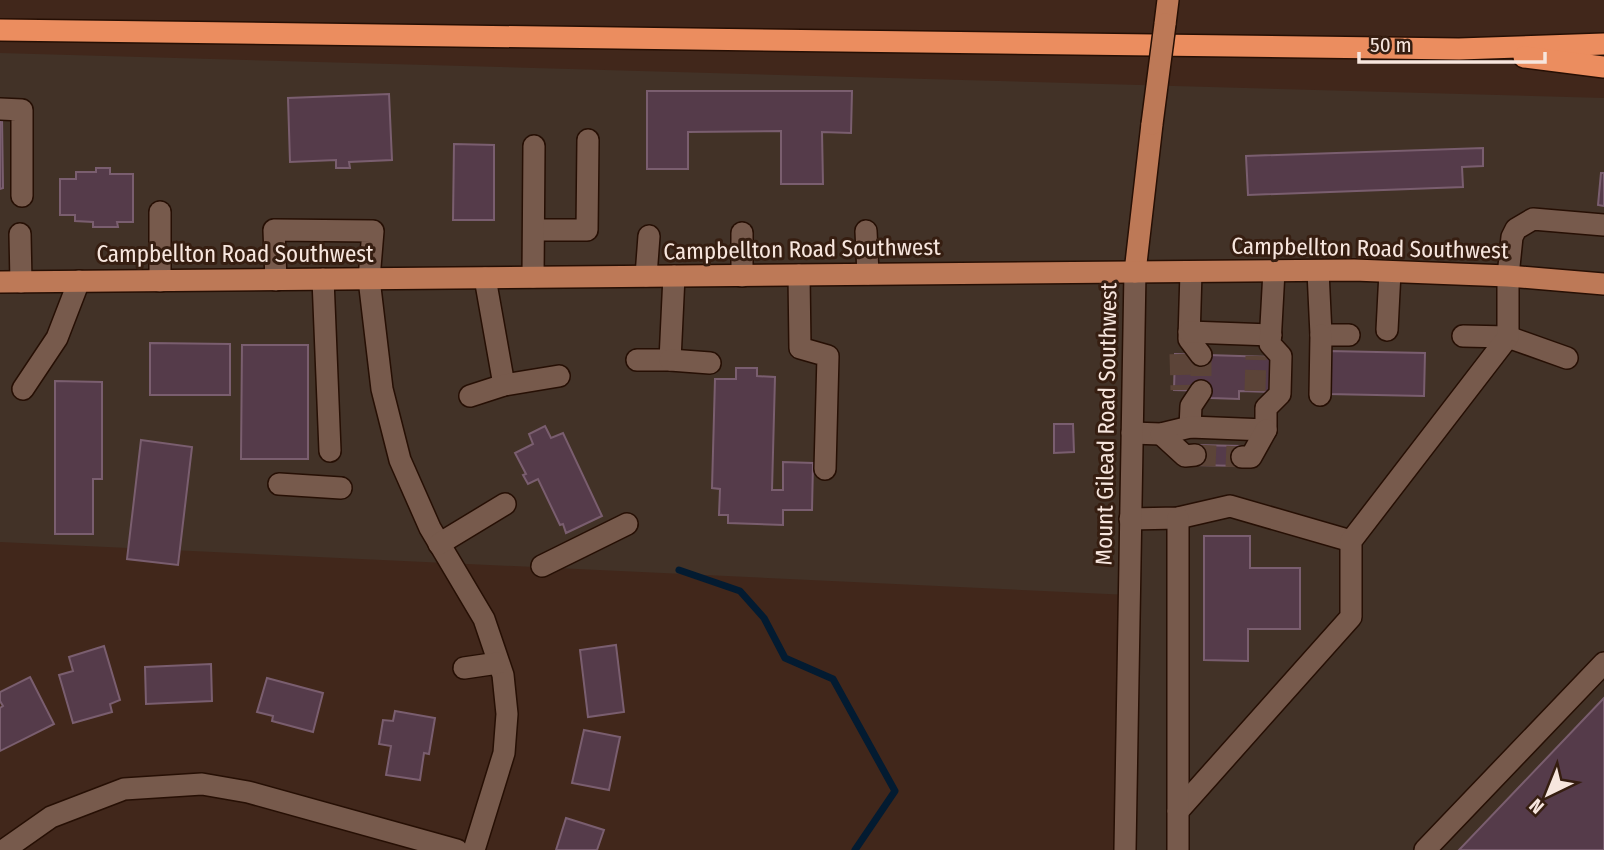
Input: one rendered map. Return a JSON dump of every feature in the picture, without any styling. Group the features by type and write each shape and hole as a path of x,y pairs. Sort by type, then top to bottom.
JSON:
{"highway":[{"path":"0,30 1459,49 1604,44"},
{"path":"1459,49 1604,68"}],"main road":[{"name":"Mount Gilead Road Southwest","path":"1135,272 1168,0"},
{"name":"Campbellton Road Southwest","path":"11,282 1318,271 1508,276 1604,284"}],"street":[{"path":"0,109 22,110 22,196"},
{"path":"534,230 587,230 588,140"},
{"path":"533,277 534,146"},
{"path":"160,212 160,281"},
{"path":"1178,811 1351,617 1351,541 1508,337 1508,276 1512,237 1516,229 1533,219 1604,225"},
{"path":"276,279 274,230 373,231 369,279 382,389 400,460 429,528 484,620 503,675 507,714 504,753 474,850"},
{"path":"866,231 869,274"},
{"path":"742,276 743,233"},
{"path":"11,282 20,234"},
{"path":"646,276 649,236"},
{"path":"1266,345 1273,271"},
{"path":"1318,271 1320,395"},
{"name":"Mount Gilead Road Southwest","path":"1125,850 1135,272"},
{"path":"1191,272 1190,345 1266,345 1281,356 1280,394 1262,410 1251,457 1242,457"},
{"path":"1387,330 1390,272"},
{"path":"799,275 800,348 828,356 825,469"},
{"path":"670,360 674,276"},
{"path":"485,278 504,385"},
{"path":"323,279 330,451"},
{"path":"23,389 57,338 79,281"},
{"path":"1321,335 1349,335"},
{"path":"1463,336 1508,337 1567,358"},
{"path":"637,360 710,363"},
{"path":"470,396 504,385 559,376"},
{"path":"1161,434 1191,404 1262,410"},
{"path":"1132,433 1161,434 1185,456 1195,456"},
{"path":"279,484 341,488"},
{"path":"439,544 505,504"},
{"path":"1130,519 1178,518 1230,506 1351,541"},
{"path":"1178,518 1178,850"},
{"path":"542,566 627,524"},
{"path":"464,668 498,663"},
{"path":"1425,850 1604,663"},
{"path":"4,850 51,817 124,789 202,784 248,792 457,850"}],"shaded area":[{"path":"0,53 1604,98 1604,850 1129,850 1129,595 0,542"}],"building":[{"path":"647,91 852,91 851,133 822,132 823,184 781,184 781,131 688,132 688,169 647,169"},
{"path":"389,94 392,160 349,162 350,168 336,168 336,160 290,162 288,98"},
{"path":"0,117 3,188 0,189"},
{"path":"454,144 494,145 494,220 453,220"},
{"path":"1483,148 1483,166 1462,167 1463,187 1248,195 1246,156"},
{"path":"96,168 110,168 110,174 133,174 133,222 117,222 118,227 93,227 93,222 75,221 75,215 60,215 60,179 76,179 76,172 96,172"},
{"path":"1601,173 1604,173 1604,206 1598,205"},
{"path":"150,343 230,344 230,395 150,395"},
{"path":"242,345 308,345 308,459 241,459"},
{"path":"1329,351 1425,353 1424,396 1328,394"},
{"path":"1175,354 1276,357 1275,392 1239,391 1239,399 1211,398 1211,391 1174,390"},
{"path":"736,368 757,368 757,376 775,377 772,490 783,490 783,462 813,463 812,510 783,510 783,525 728,523 728,515 719,515 720,489 712,488 715,379 736,379"},
{"path":"55,381 102,382 102,479 93,479 93,534 55,534"},
{"path":"1054,424 1073,424 1074,452 1054,453"},
{"path":"545,426 551,438 563,433 602,516 566,533 538,479 528,484 515,453 533,444 529,434"},
{"path":"141,440 192,447 178,565 127,559"},
{"path":"1195,445 1242,446 1241,466 1194,465"},
{"path":"1204,536 1250,536 1250,568 1300,568 1300,629 1248,629 1248,661 1204,660"},
{"path":"616,645 624,712 588,717 580,650"},
{"path":"104,646 120,700 110,704 112,712 73,723 59,675 73,671 69,657"},
{"path":"211,664 212,701 146,704 145,667"},
{"path":"30,677 54,724 0,751 0,708 3,706 0,692"},
{"path":"267,678 323,693 313,732 272,721 273,716 257,712"},
{"path":"1604,698 1604,850 1459,850"},
{"path":"395,711 435,718 429,754 424,753 420,780 386,775 391,746 379,744 383,720 393,721"},
{"path":"584,730 620,737 609,790 572,783"},
{"path":"566,818 604,830 597,850 556,850"}],"waterway":[{"path":"679,570 740,591 764,618 785,658 833,679 895,791 855,850"}],"tunnel":[{"path":"1180,354 1181,390"},
{"path":"1201,355 1201,391"},
{"path":"1255,391 1256,356"},
{"path":"1195,455 1242,457"}]}
